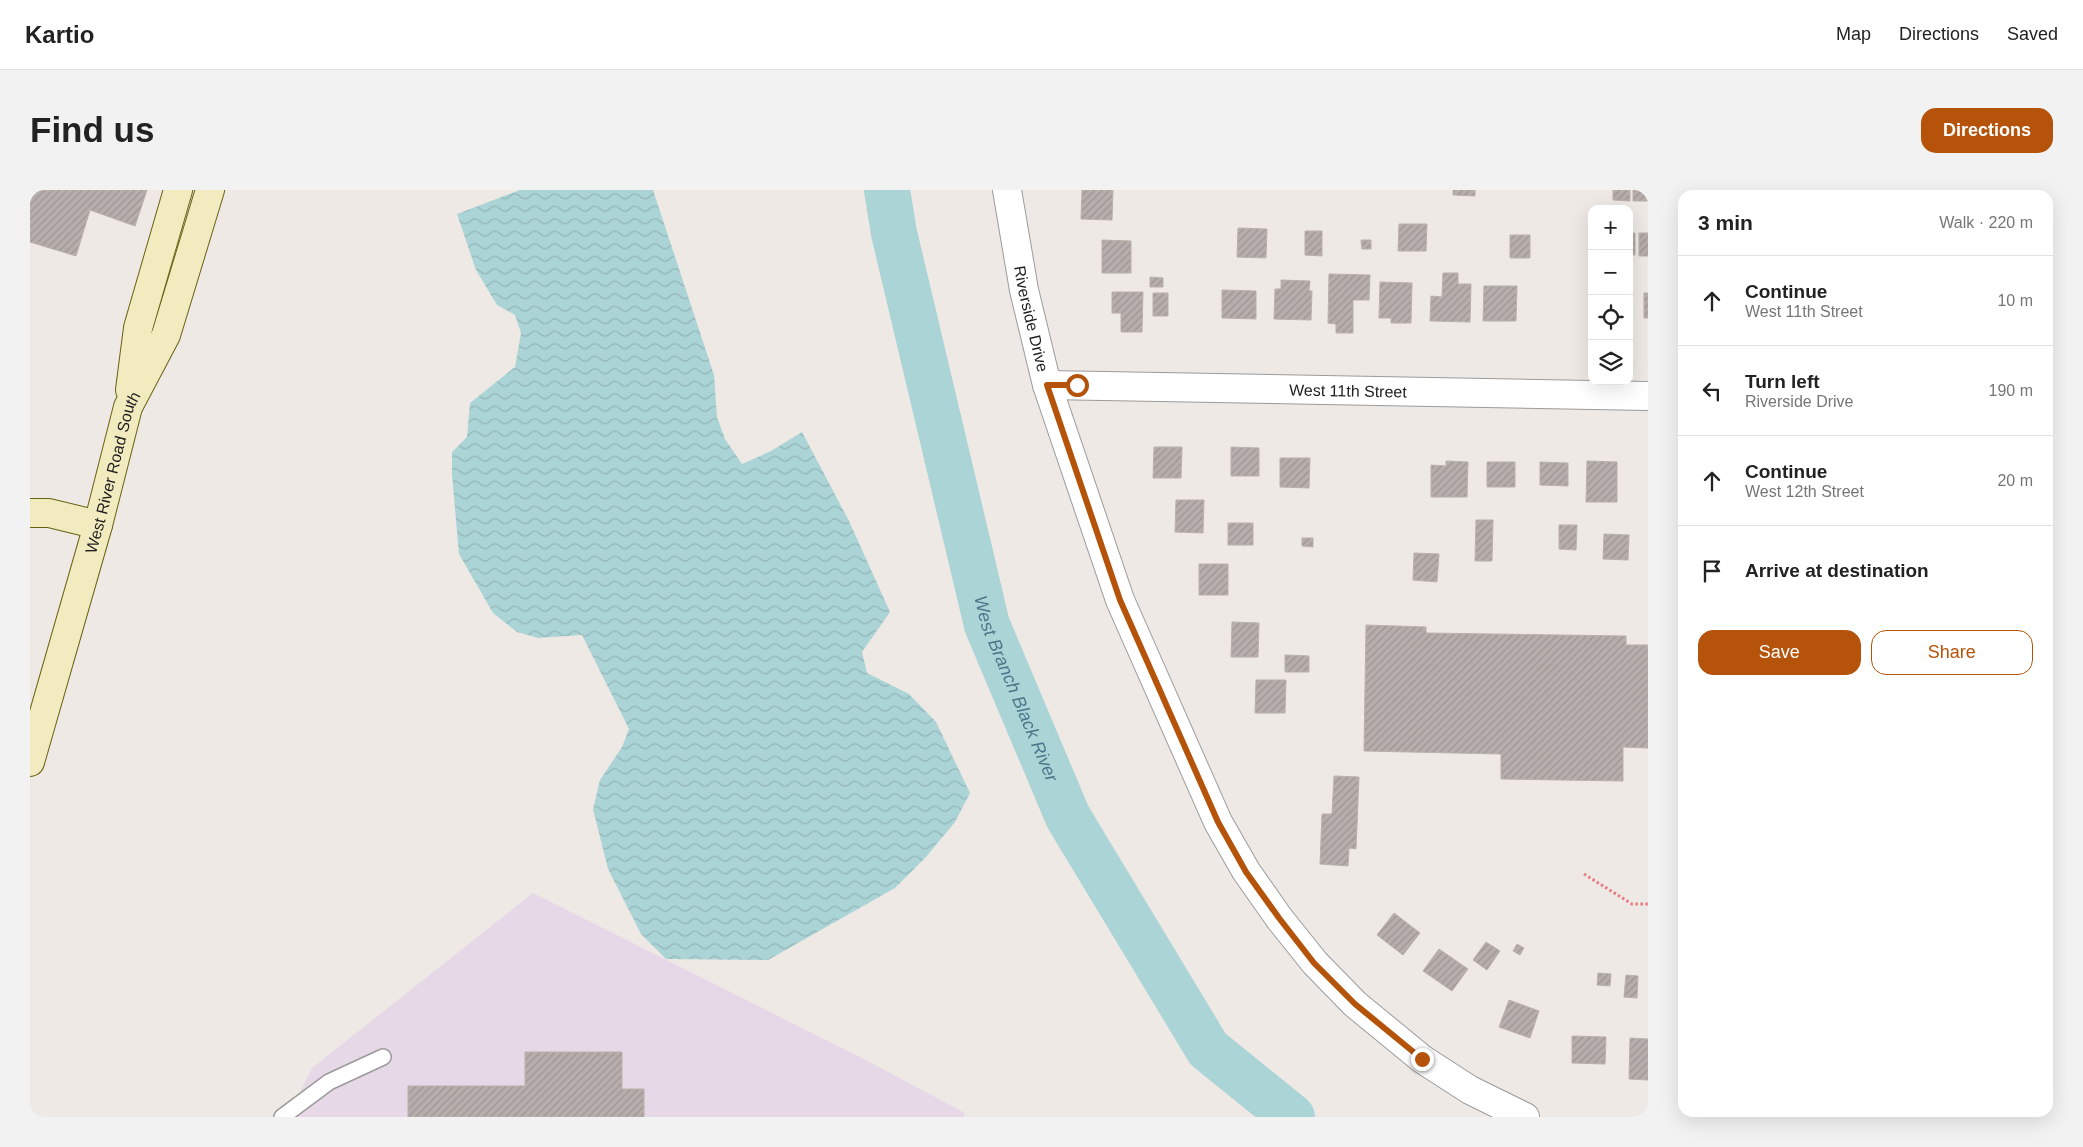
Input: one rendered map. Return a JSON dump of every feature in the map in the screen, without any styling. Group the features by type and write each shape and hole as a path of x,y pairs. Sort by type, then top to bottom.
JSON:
{"main road":[{"path":"128,407 138,328 178,190"},
{"name":"West River Road South","path":"30,762 98,525 128,407 166,335 210,190"},
{"path":"30,513 49,513 98,525"}],"street":[{"name":"Riverside Drive","path":"1007,190 1024,290 1047,385 1120,600 1218,822 1246,872 1314,963 1373,1020 1422,1059 1470,1090 1525,1117"},
{"name":"West 11th Street","path":"1047,385 1648,396"}],"lane":[{"path":"282,1117 329,1082 383,1057"}],"path":[{"path":"1584,874 1632,904 1648,904"}],"shaded area":[{"path":"533,893 862,1058 963,1112 965,1117 288,1117 312,1068"}],"water":[{"path":"520,190 653,190 714,375 717,417 725,439 742,464 771,451 802,432 849,521 890,612 862,652 867,673 909,694 936,722 970,793 955,822 926,857 895,888 768,960 666,959 641,934 608,869 593,809 600,780 622,747 629,729 582,635 538,638 517,632 493,613 459,554 452,475 452,452 467,437 470,403 515,367 521,333 515,315 497,305 476,270 457,214"}],"building":[{"path":"30,190 147,190 135,226 90,210 76,256 30,242"},
{"path":"1082,190 1113,190 1112,220 1081,219"},
{"path":"1453,190 1475,190 1475,196 1453,195"},
{"path":"1613,190 1630,190 1630,201 1613,200"},
{"path":"1633,190 1648,190 1648,201 1633,201"},
{"path":"1399,224 1427,224 1426,251 1398,251"},
{"path":"1238,228 1267,229 1266,258 1237,257"},
{"path":"1305,231 1322,231 1322,256 1305,255"},
{"path":"1633,233 1635,233 1635,255 1633,255"},
{"path":"1639,233 1648,233 1648,256 1639,256"},
{"path":"1510,235 1530,235 1530,258 1510,258"},
{"path":"1102,240 1131,241 1131,273 1102,273"},
{"path":"1361,240 1371,240 1371,249 1362,249"},
{"path":"1443,273 1458,273 1458,284 1471,284 1470,322 1430,321 1431,296 1442,297"},
{"path":"1329,274 1370,275 1369,300 1353,300 1353,333 1336,333 1336,324 1328,323"},
{"path":"1150,277 1163,278 1163,287 1150,287"},
{"path":"1281,280 1310,281 1309,291 1312,291 1311,320 1274,319 1275,289 1281,289"},
{"path":"1380,282 1412,283 1411,323 1391,323 1391,318 1379,318"},
{"path":"1484,286 1517,286 1516,321 1483,321"},
{"path":"1222,290 1256,291 1256,319 1222,318"},
{"path":"1112,292 1143,292 1142,332 1121,332 1121,313 1112,313"},
{"path":"1153,293 1168,293 1168,316 1153,316"},
{"path":"1644,293 1648,293 1648,318 1644,318"},
{"path":"1154,447 1182,447 1181,478 1153,478"},
{"path":"1231,447 1259,448 1259,476 1231,476"},
{"path":"1280,458 1310,458 1309,488 1280,487"},
{"path":"1446,461 1468,462 1467,497 1431,497 1431,465 1446,466"},
{"path":"1587,461 1617,462 1617,502 1586,502"},
{"path":"1487,462 1515,462 1515,487 1487,487"},
{"path":"1540,462 1568,463 1568,486 1540,485"},
{"path":"1176,500 1204,500 1203,533 1175,532"},
{"path":"1476,520 1493,520 1492,561 1475,561"},
{"path":"1228,523 1253,523 1253,545 1228,545"},
{"path":"1559,525 1577,525 1576,550 1559,549"},
{"path":"1604,534 1629,535 1628,560 1603,559"},
{"path":"1302,538 1313,538 1313,547 1302,546"},
{"path":"1414,553 1439,554 1437,582 1413,580"},
{"path":"1199,564 1228,564 1228,595 1199,595"},
{"path":"1232,622 1259,623 1258,657 1231,657"},
{"path":"1366,625 1426,627 1426,633 1626,636 1626,645 1648,645 1648,748 1623,747 1623,781 1501,779 1501,754 1364,751"},
{"path":"1285,655 1309,656 1309,672 1285,672"},
{"path":"1256,680 1286,680 1285,713 1255,713"},
{"path":"1334,776 1359,777 1356,849 1349,848 1348,866 1320,864 1322,814 1332,814"},
{"path":"1394,913 1420,933 1403,955 1377,935"},
{"path":"1486,942 1500,951 1487,970 1473,960"},
{"path":"1517,944 1524,948 1520,955 1513,951"},
{"path":"1439,949 1468,969 1452,991 1423,971"},
{"path":"1598,973 1611,974 1610,986 1597,985"},
{"path":"1626,975 1638,976 1637,998 1624,997"},
{"path":"1509,1000 1539,1011 1530,1038 1499,1027"},
{"path":"1572,1036 1606,1037 1605,1064 1572,1063"},
{"path":"1630,1038 1648,1039 1648,1080 1629,1079"},
{"path":"525,1052 622,1052 622,1089 644,1089 644,1117 408,1117 408,1086 525,1086"}],"waterway":[{"name":"West Branch Black River","path":"887,190 894,233 987,625 1068,817 1208,1049 1292,1117"}],"route":[{"path":"1077,385 1047,385 1120,600 1218,822 1246,872 1314,963 1355,1004 1422,1059"}]}
